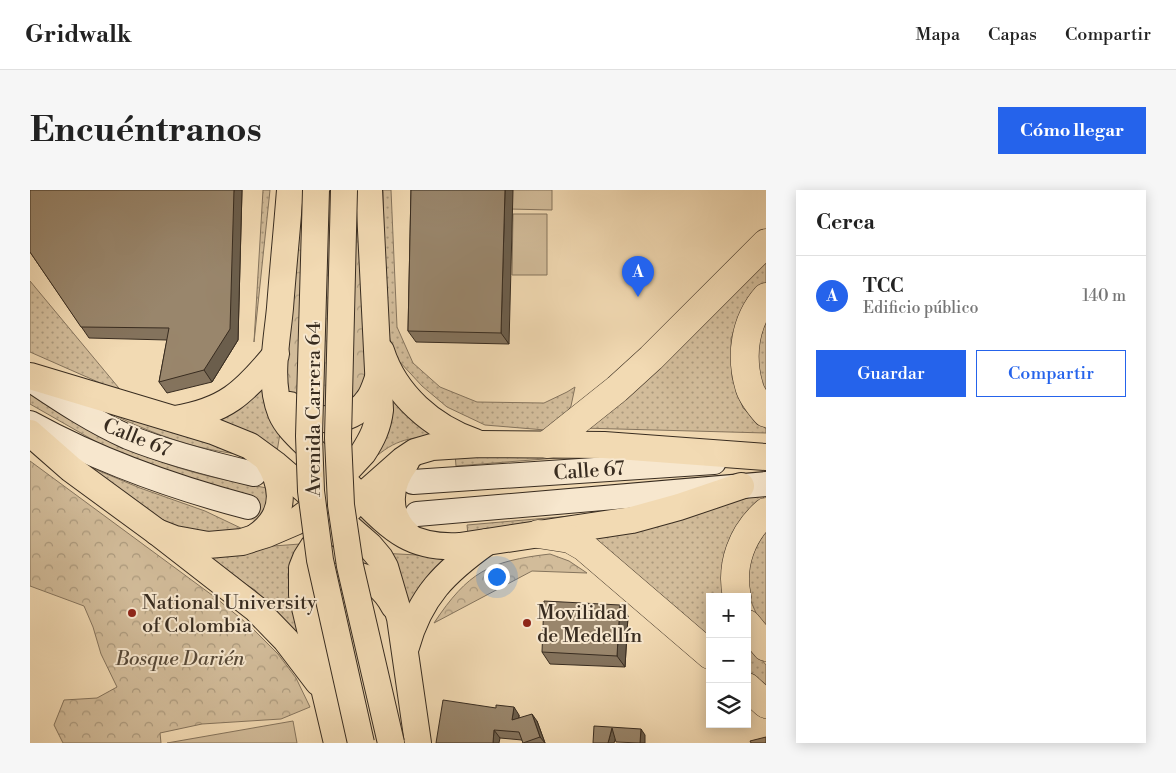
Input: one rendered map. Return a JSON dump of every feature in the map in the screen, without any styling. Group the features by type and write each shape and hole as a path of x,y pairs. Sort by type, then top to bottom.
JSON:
{"highway":[{"path":"548,444 617,389 651,358 766,243"},
{"path":"766,297 757,308 746,332 745,360 749,388 766,413"},
{"path":"737,593 735,575 742,545 749,532 766,512"},
{"path":"538,534 570,540 584,547 706,652"},
{"path":"751,629 766,648"},
{"path":"751,691 766,704"}],"main road":[{"path":"290,190 276,354 275,382 277,401 281,414 287,424 392,528 415,541 446,547 632,520 754,485"},
{"name":"Avenida Carrera 64","path":"316,190 309,436 312,507 320,560 362,743"},
{"name":"Avenida Carrera 64","path":"344,190 338,438 341,505 350,566 391,743"},
{"path":"157,532 175,539 208,545 242,542 295,522 307,513 363,453 375,434 380,410 369,190"},
{"path":"375,332 388,368 410,400 444,429 459,437 480,444"},
{"path":"171,419 207,412 230,401 255,380 276,354"},
{"path":"30,378 100,396 232,437 250,446 259,464 318,501 369,546 380,558 388,576 400,618 418,743"},
{"name":"Calle 67","path":"30,378 94,420 163,450 259,464"},
{"path":"275,382 291,406 303,414 330,419 344,418 360,410 369,400 378,378"},
{"name":"Calle 67","path":"30,422 75,446 127,468 175,486 248,507"},
{"path":"30,433 64,464 157,532 256,609 286,640 325,691"},
{"path":"337,743 302,595 302,568 313,547 360,498 391,469 416,452 432,447 480,444 548,444 604,445 766,458"},
{"path":"415,541 395,519 392,494 394,481 400,470 416,452"},
{"name":"Calle 67","path":"413,482 766,458"},
{"path":"254,538 265,531 272,522 277,515 280,502 278,484 274,472 259,464"},
{"name":"Calle 67","path":"417,514 754,485"},
{"path":"405,652 416,615 427,598 453,568 487,542"},
{"path":"310,632 314,603 319,591 336,577 348,575 362,576 378,584 389,597 400,618"}],"green space":[{"path":"263,190 270,190 254,342"},
{"path":"301,190 359,190 371,373 358,399 328,408 296,401 285,389"},
{"path":"383,190 391,190 397,327 413,363 440,387 477,402 544,403 575,387 571,406 563,419 545,430 485,425 447,407 422,386 398,360 390,340 386,318"},
{"path":"509,190 552,190 552,210 509,209"},
{"path":"513,214 547,214 547,275 512,275"},
{"path":"766,249 766,283 750,301 731,338 732,377 743,408 766,429 766,433 581,428"},
{"path":"30,281 123,393 30,352"},
{"path":"766,305 766,401 752,368"},
{"path":"266,380 280,433 277,452 202,417"},
{"path":"387,389 443,434 404,440 389,447 371,461"},
{"path":"30,393 71,420 138,453 208,476 272,489 271,504 201,484 107,448 30,404"},
{"path":"90,403 212,441 238,454 180,442 143,428"},
{"path":"455,454 595,455 456,466"},
{"path":"73,460 140,488 205,511 245,530 223,536 167,526"},
{"name":"Bosque Darién","path":"30,461 216,598 251,627 278,654 296,678 310,707 281,719 202,724 160,733 161,743 63,743 54,725 64,700 97,698 117,687 101,654 84,606 30,586"},
{"path":"765,495 731,547 727,593 706,593 706,642 585,535 719,502"},
{"path":"616,512 468,535 467,525"},
{"path":"766,527 766,633 752,604 751,593 749,593 746,584 746,563"},
{"path":"300,544 288,574 290,597 306,650 276,610 255,590 195,552"},
{"path":"380,553 454,557 413,612"},
{"path":"550,554 569,561 587,573 532,571 434,623 458,592 482,572 495,565"},
{"path":"751,647 766,665 766,696 751,683"},
{"path":"293,721 297,743 167,743"}],"building":[{"path":"30,190 234,190 230,329 204,370 159,382 169,328 81,327 30,252"},
{"path":"411,190 505,190 501,333 408,331"},
{"path":"544,601 620,605 617,656 542,652"},
{"path":"443,700 496,708 496,705 514,707 512,720 532,714 540,737 523,743 519,732 494,730 493,743 436,743"},
{"path":"594,726 641,729 640,743 616,742 612,728 608,743 593,743"},
{"path":"766,737 766,743 751,743 750,741"}],"tunnel":[{"path":"248,507 292,517 324,520 395,516"}],"place":[{"name":"TCC","path":"638,297"},
{"name":"National University of Colombia","path":"132,613"},
{"name":"Movilidad de Medellín","path":"527,623"}]}
